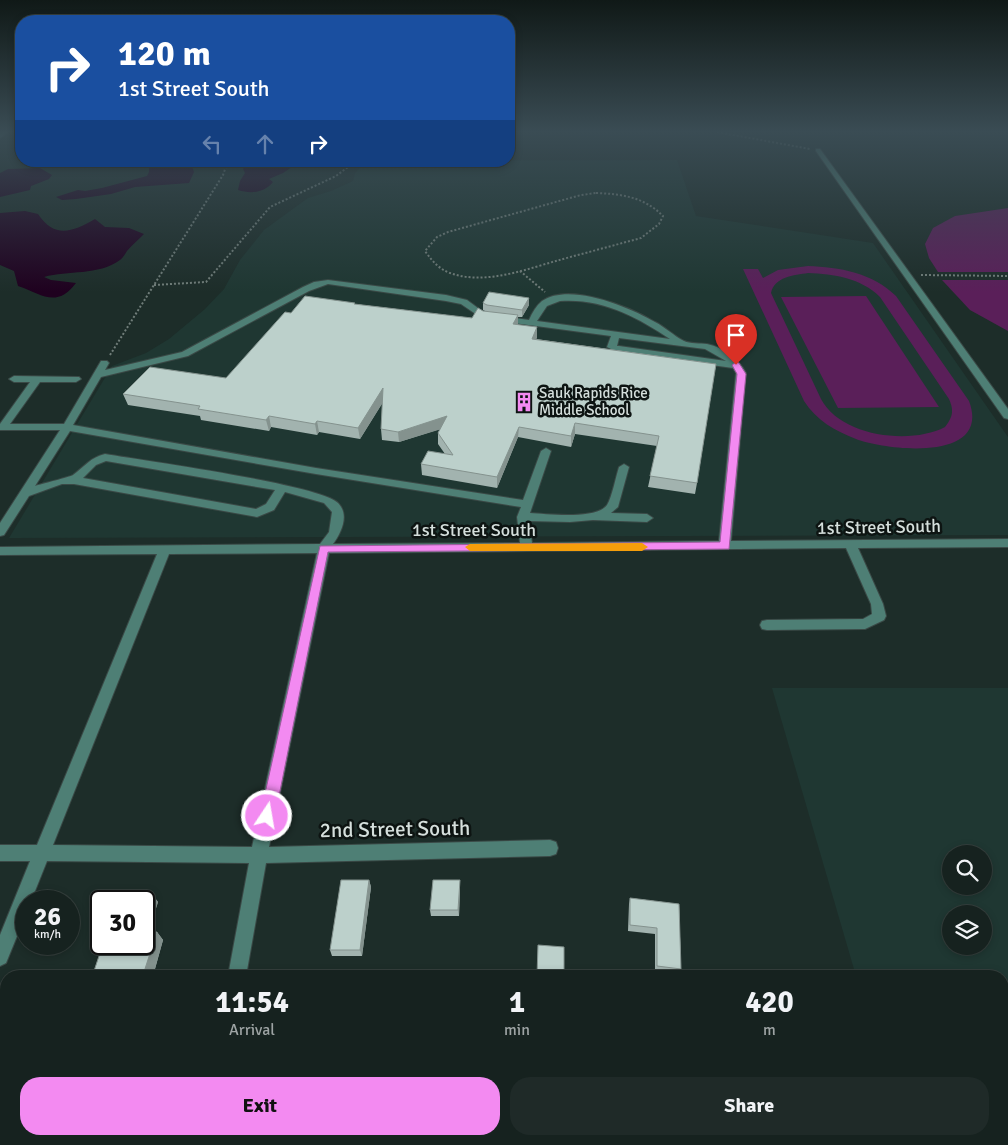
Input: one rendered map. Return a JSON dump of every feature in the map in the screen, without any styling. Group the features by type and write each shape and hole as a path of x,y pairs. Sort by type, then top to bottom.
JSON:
{"street":[{"path":"843,185 1008,416"},
{"path":"97,375 185,354 306,289 328,282 446,298 464,302 483,316 707,348 722,354 736,365 741,374 726,546"},
{"path":"531,323 544,304 550,301 560,298 592,299 616,305 644,318 682,343"},
{"path":"616,334 612,347 617,349 736,365"},
{"path":"0,532 67,427 104,363"},
{"path":"14,379 76,380"},
{"path":"1,427 37,379"},
{"path":"1,427 67,427 316,471 527,504"},
{"path":"526,547 523,517 546,452"},
{"path":"74,480 92,463 105,457 282,488 328,500 335,506 338,512 336,532 324,548 259,855 238,970"},
{"path":"590,517 607,511 612,506 624,467"},
{"path":"25,493 61,481 74,480 257,514 270,506 282,488"},
{"path":"523,517 647,518"},
{"name":"1st Street South","path":"0,551 165,548 1008,543"},
{"path":"767,625 865,624 879,616 877,604 850,545"},
{"path":"0,957 165,548"},
{"name":"2nd Street South","path":"0,853 259,855 550,848"}],"path":[{"path":"104,363 216,185"},
{"path":"154,285 206,282 270,207 314,185"},
{"path":"520,271 641,238 659,224 663,216 657,208 632,197 596,193 581,195 448,232 437,237 424,251 433,265 441,271 450,273 490,276 520,271 546,292 550,301"},
{"path":"907,275 1008,276"}],"shaded area":[{"path":"0,185 32,185 30,190 0,197"},
{"path":"112,185 156,185 135,187 111,194 76,199 62,200 56,197 78,190 85,191"},
{"path":"239,185 270,185 252,192 238,190"},
{"path":"343,185 686,185 696,216 873,243 1008,437 1008,535 9,538 112,366 146,353 169,339 205,309 224,289 240,260 264,230 308,198"},
{"path":"1008,208 1008,272 938,272 929,258 925,244 933,228 955,216"},
{"path":"25,211 38,214 44,222 57,230 71,230 95,219 105,227 129,228 144,234 121,259 111,265 93,271 44,277 51,280 76,283 62,296 48,297 18,286 14,271 0,265 0,213"},
{"path":"808,266 832,268 866,277 887,288 896,296 969,401 972,421 966,434 952,443 933,447 890,447 856,439 833,428 814,414 804,401 743,269 758,269 763,278 778,270","holes":["808,273 856,281 880,297 949,399 952,413 945,427 931,433 914,436 878,434 844,422 831,412 821,399 771,293 776,283 780,280"]},
{"path":"942,280 1008,280 1008,331 970,310"},
{"path":"866,296 939,407 838,408 781,297"},
{"path":"772,688 1008,688 1008,970 854,970"}],"building":[{"path":"489,292 529,298 522,310 487,305 483,303"},
{"name":"Sauk Rapids Rice Middle School","path":"305,296 354,304 472,318 478,308 483,311 518,315 513,324 537,327 532,339 716,364 697,483 650,476 659,436 575,423 571,436 519,427 497,477 421,464 428,451 453,455 438,433 447,416 398,432 381,429 383,388 358,428 317,421 315,424 269,416 266,420 198,409 200,406 123,394 150,367 226,378 285,312 291,313"},
{"path":"341,880 369,880 360,950 330,950"},
{"path":"433,880 460,880 458,910 430,910"},
{"path":"630,898 679,904 681,969 657,966 657,928 630,925"},
{"path":"538,945 564,947 564,970 537,970"},
{"path":"99,955 150,955 145,970 94,970"}],"slow traffic":[{"path":"470,547 642,547"}],"place":[{"name":"Sauk Rapids Rice Middle School","path":"524,402"}],"route":[{"path":"267,816 324,548 726,546 741,374 740,368 736,365"}]}
